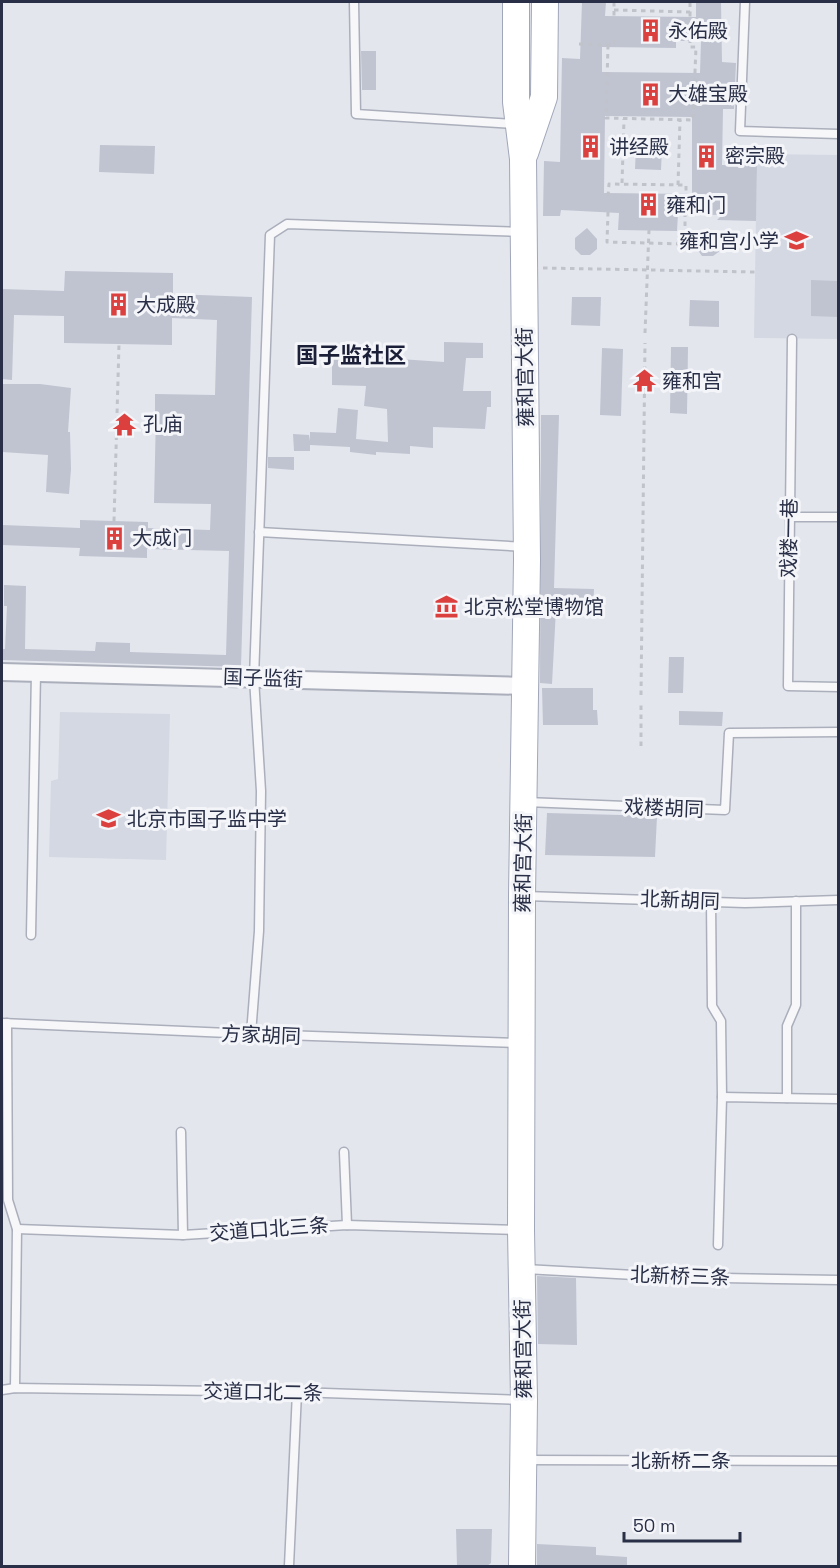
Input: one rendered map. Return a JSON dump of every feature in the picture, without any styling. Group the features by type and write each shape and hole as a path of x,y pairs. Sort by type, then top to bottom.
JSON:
{"main road":[{"name":"雍和宫大街","path":"516,2 516,102 523,159 527,547 521,1043 524,1400 522,1566"},
{"name":"雍和宫大街","path":"523,159 544,97 545,2"}],"street":[{"name":"国子监街","path":"2,672 524,686"}],"lane":[{"path":"354,2 356,114 519,124"},
{"path":"745,2 740,131 838,134"},
{"path":"251,1034 259,931 261,791 254,678 270,235 287,224 523,232"},
{"name":"戏楼一巷","path":"792,339 788,686 838,687"},
{"path":"789,517 838,517"},
{"path":"260,532 527,547"},
{"path":"31,935 36,673"},
{"name":"戏楼胡同","path":"524,802 725,810 729,733 838,732"},
{"name":"北新胡同","path":"522,896 745,903 838,900"},
{"path":"711,901 712,1006 721,1021 722,1097 718,1245"},
{"path":"787,1098 787,1026 796,1005 796,901"},
{"path":"4,1023 5,1200 17,1229 15,1388"},
{"name":"方家胡同","path":"4,1023 521,1043"},
{"path":"722,1097 838,1099"},
{"path":"181,1132 183,1235"},
{"path":"344,1152 347,1224"},
{"name":"交道口北三条","path":"17,1229 183,1235 347,1224 521,1230"},
{"name":"北新桥三条","path":"522,1269 671,1277 838,1280"},
{"name":"交道口北二条","path":"2,1390 15,1388 297,1392 524,1400"},
{"path":"289,1566 297,1392"},
{"name":"北新桥二条","path":"524,1460 838,1461"}],"path":[{"path":"614,2 614,20"},
{"path":"690,2 690,22"},
{"path":"614,10 690,12"},
{"path":"579,44 614,45 614,40"},
{"path":"608,45 606,118 693,120 696,47 690,47 690,41"},
{"path":"622,184 624,119"},
{"path":"678,185 680,120"},
{"path":"608,196 609,184 622,184 686,186 686,197"},
{"path":"608,212 607,242 685,244 685,214"},
{"path":"645,333 649,230"},
{"path":"524,268 755,272"},
{"path":"642,695 645,343"},
{"path":"114,521 119,344"},
{"path":"641,702 641,746"}],"shaded area":[{"name":"雍和宫小学","path":"757,154 838,155 838,339 754,338"},
{"name":"北京市国子监中学","path":"60,712 170,714 166,860 49,857 51,781 58,779"}],"building":[{"path":"582,2 606,2 605,16 696,17 696,2 721,2 722,62 736,63 734,109 723,109 722,165 757,165 756,221 717,220 722,215 678,214 677,231 618,230 619,213 561,210 560,216 543,216 544,161 560,162 562,58 580,59","holes":["676,41 701,41 700,73 602,72 602,47 676,48","605,116 692,117 692,194 604,193"]},
{"path":"361,51 376,51 376,90 362,90"},
{"path":"100,145 155,146 154,174 99,172"},
{"path":"636,147 662,148 661,170 635,169"},
{"path":"587,228 597,239 597,249 590,255 581,255 575,249 575,238"},
{"path":"709,228 720,240 720,251 713,256 702,256 697,249 697,240"},
{"path":"65,271 173,273 173,294 252,297 241,667 2,660 2,649 5,649 7,606 4,606 4,585 26,586 25,649 95,651 96,642 130,643 130,652 226,655 229,551 147,549 147,558 79,556 80,548 2,545 2,525 80,528 80,520 148,522 148,528 210,530 211,504 154,503 155,394 215,395 217,320 172,318 172,345 64,343 64,316 14,315 12,380 2,379 2,289 64,291"},
{"path":"811,280 838,281 838,317 811,316"},
{"path":"572,297 601,297 600,326 571,325"},
{"path":"690,300 719,301 719,327 689,326"},
{"path":"444,342 483,343 483,358 466,358 463,391 491,391 491,407 487,407 485,429 433,427 433,448 410,446 410,454 376,452 376,455 350,452 350,447 310,445 310,451 294,451 293,434 309,435 310,441 310,432 336,433 338,408 358,410 356,439 388,442 387,409 364,406 366,386 332,385 332,351 386,352 385,358 444,362"},
{"path":"671,347 688,347 687,414 670,413"},
{"path":"602,348 623,349 621,416 600,415"},
{"path":"2,384 40,384 71,388 68,432 70,432 71,469 69,494 46,492 48,455 2,452"},
{"path":"541,415 559,415 554,588 594,589 593,610 556,609 552,684 540,683"},
{"path":"268,457 294,457 294,470 268,468"},
{"path":"669,657 684,657 683,693 668,693"},
{"path":"542,688 593,688 593,710 597,710 598,725 543,725"},
{"path":"679,711 723,712 722,726 679,725"},
{"path":"547,813 657,816 655,857 545,855"},
{"path":"537,1276 576,1278 577,1345 538,1344"},
{"path":"456,1529 492,1529 491,1563 487,1566 457,1566"},
{"path":"537,1544 596,1547 596,1555 627,1557 627,1566 537,1566"}],"place":[{"name":"永佑殿","path":"650,31"},
{"name":"大雄宝殿","path":"650,94"},
{"name":"讲经殿","path":"591,147"},
{"name":"密宗殿","path":"707,156"},
{"name":"雍和门","path":"648,205"},
{"name":"雍和宫小学","path":"797,241"},
{"name":"大成殿","path":"118,305"},
{"name":"雍和宫","path":"644,381"},
{"name":"孔庙","path":"125,424"},
{"name":"大成门","path":"114,538"},
{"name":"北京松堂博物馆","path":"446,607"},
{"name":"北京市国子监中学","path":"109,819"}],"district":[{"name":"国子监社区","path":"351,355"}]}
